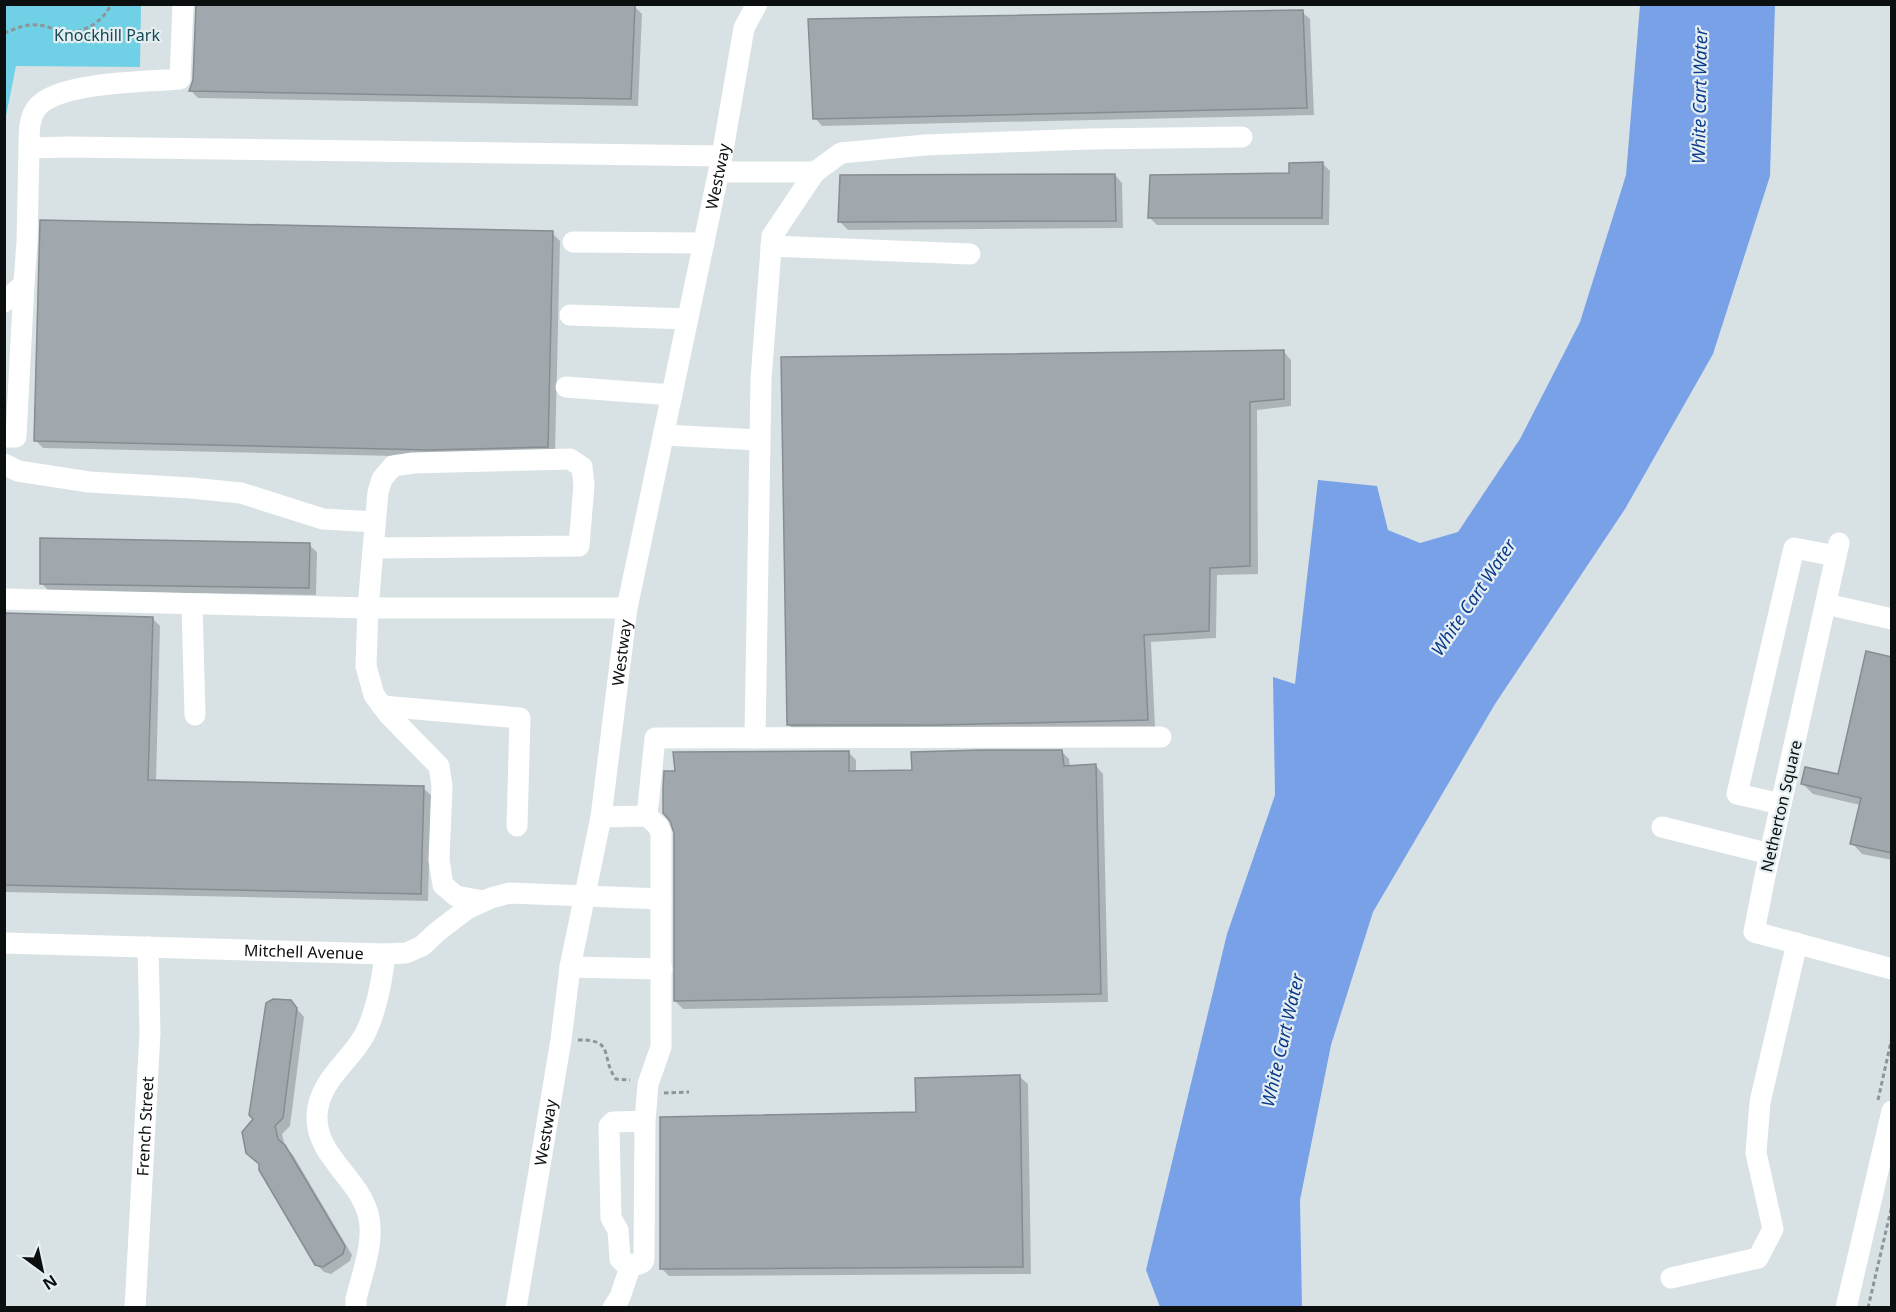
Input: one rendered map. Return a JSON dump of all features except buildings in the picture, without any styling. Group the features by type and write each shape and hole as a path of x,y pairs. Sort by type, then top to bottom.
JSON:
{"street":[{"path":"4,437 16,437 27,242 29,123 42,102 70,89 180,79 183,4"},
{"name":"Westway","path":"516,1308 561,1040 570,967 601,817 627,608 720,164 744,28 754,6"},
{"path":"755,738 761,379 772,236 815,172 841,153 925,145 1088,139 1242,137"},
{"path":"29,148 68,147 720,164 815,172"},
{"path":"573,242 704,243"},
{"path":"771,246 970,254"},
{"path":"4,302 24,284"},
{"path":"570,315 688,319"},
{"path":"566,387 672,395"},
{"path":"664,435 759,440"},
{"path":"373,548 579,546 584,485 582,467 570,459 413,463 393,466 382,479 378,492 375,522 368,608 366,666 374,695 382,706 439,766 442,786 439,860 443,885 456,896 483,902"},
{"path":"4,464 18,471 89,482 241,493 323,519 375,522"},
{"name":"Netherton Square","path":"1781,804 1737,794 1794,548 1838,550 1770,854 1755,932 1892,969"},
{"path":"4,599 368,608 627,608"},
{"path":"192,604 195,715"},
{"path":"1826,604 1892,619"},
{"path":"382,706 520,718 517,826"},
{"path":"647,816 655,738 1161,737"},
{"path":"601,817 647,816 658,826 661,833 662,1047 648,1084 645,1121 644,1259 641,1264 625,1264 620,1259 618,1230 610,1218 609,1126 613,1122 645,1121"},
{"path":"1662,827 1770,854"},
{"name":"Mitchell Avenue","path":"4,944 406,953 422,946 467,909 510,893 661,899"},
{"path":"1671,1278 1758,1258 1773,1229 1756,1153 1760,1102 1797,943"},
{"name":"French Street","path":"135,1308 150,1033 148,947"},
{"path":"356,1308 368,1247 369,1220 361,1195 332,1159 320,1139 317,1116 320,1095 365,1033 381,986 385,954"},
{"path":"570,967 662,969"},
{"path":"1846,1308 1892,1111"},
{"path":"613,1308 620,1297 631,1264"}],"path":[{"path":"4,33 36,25 72,33 99,20 111,4"},
{"path":"561,1040 590,1040 600,1043 606,1049 612,1074 616,1079 648,1084 660,1093 689,1092"},
{"path":"1868,1308 1892,1205"}],"green space":[{"name":"Knockhill Park","path":"5,4 141,5 140,67 16,66 5,121"}],"water":[{"name":"White Cart Water","path":"1640,5 1775,5 1770,176 1713,354 1625,509 1495,704 1373,912 1331,1045 1300,1200 1302,1307 1160,1307 1146,1270 1227,934 1275,795 1273,677 1295,684 1318,480 1377,486 1388,530 1420,543 1458,532 1520,439 1580,322 1626,175"}]}
